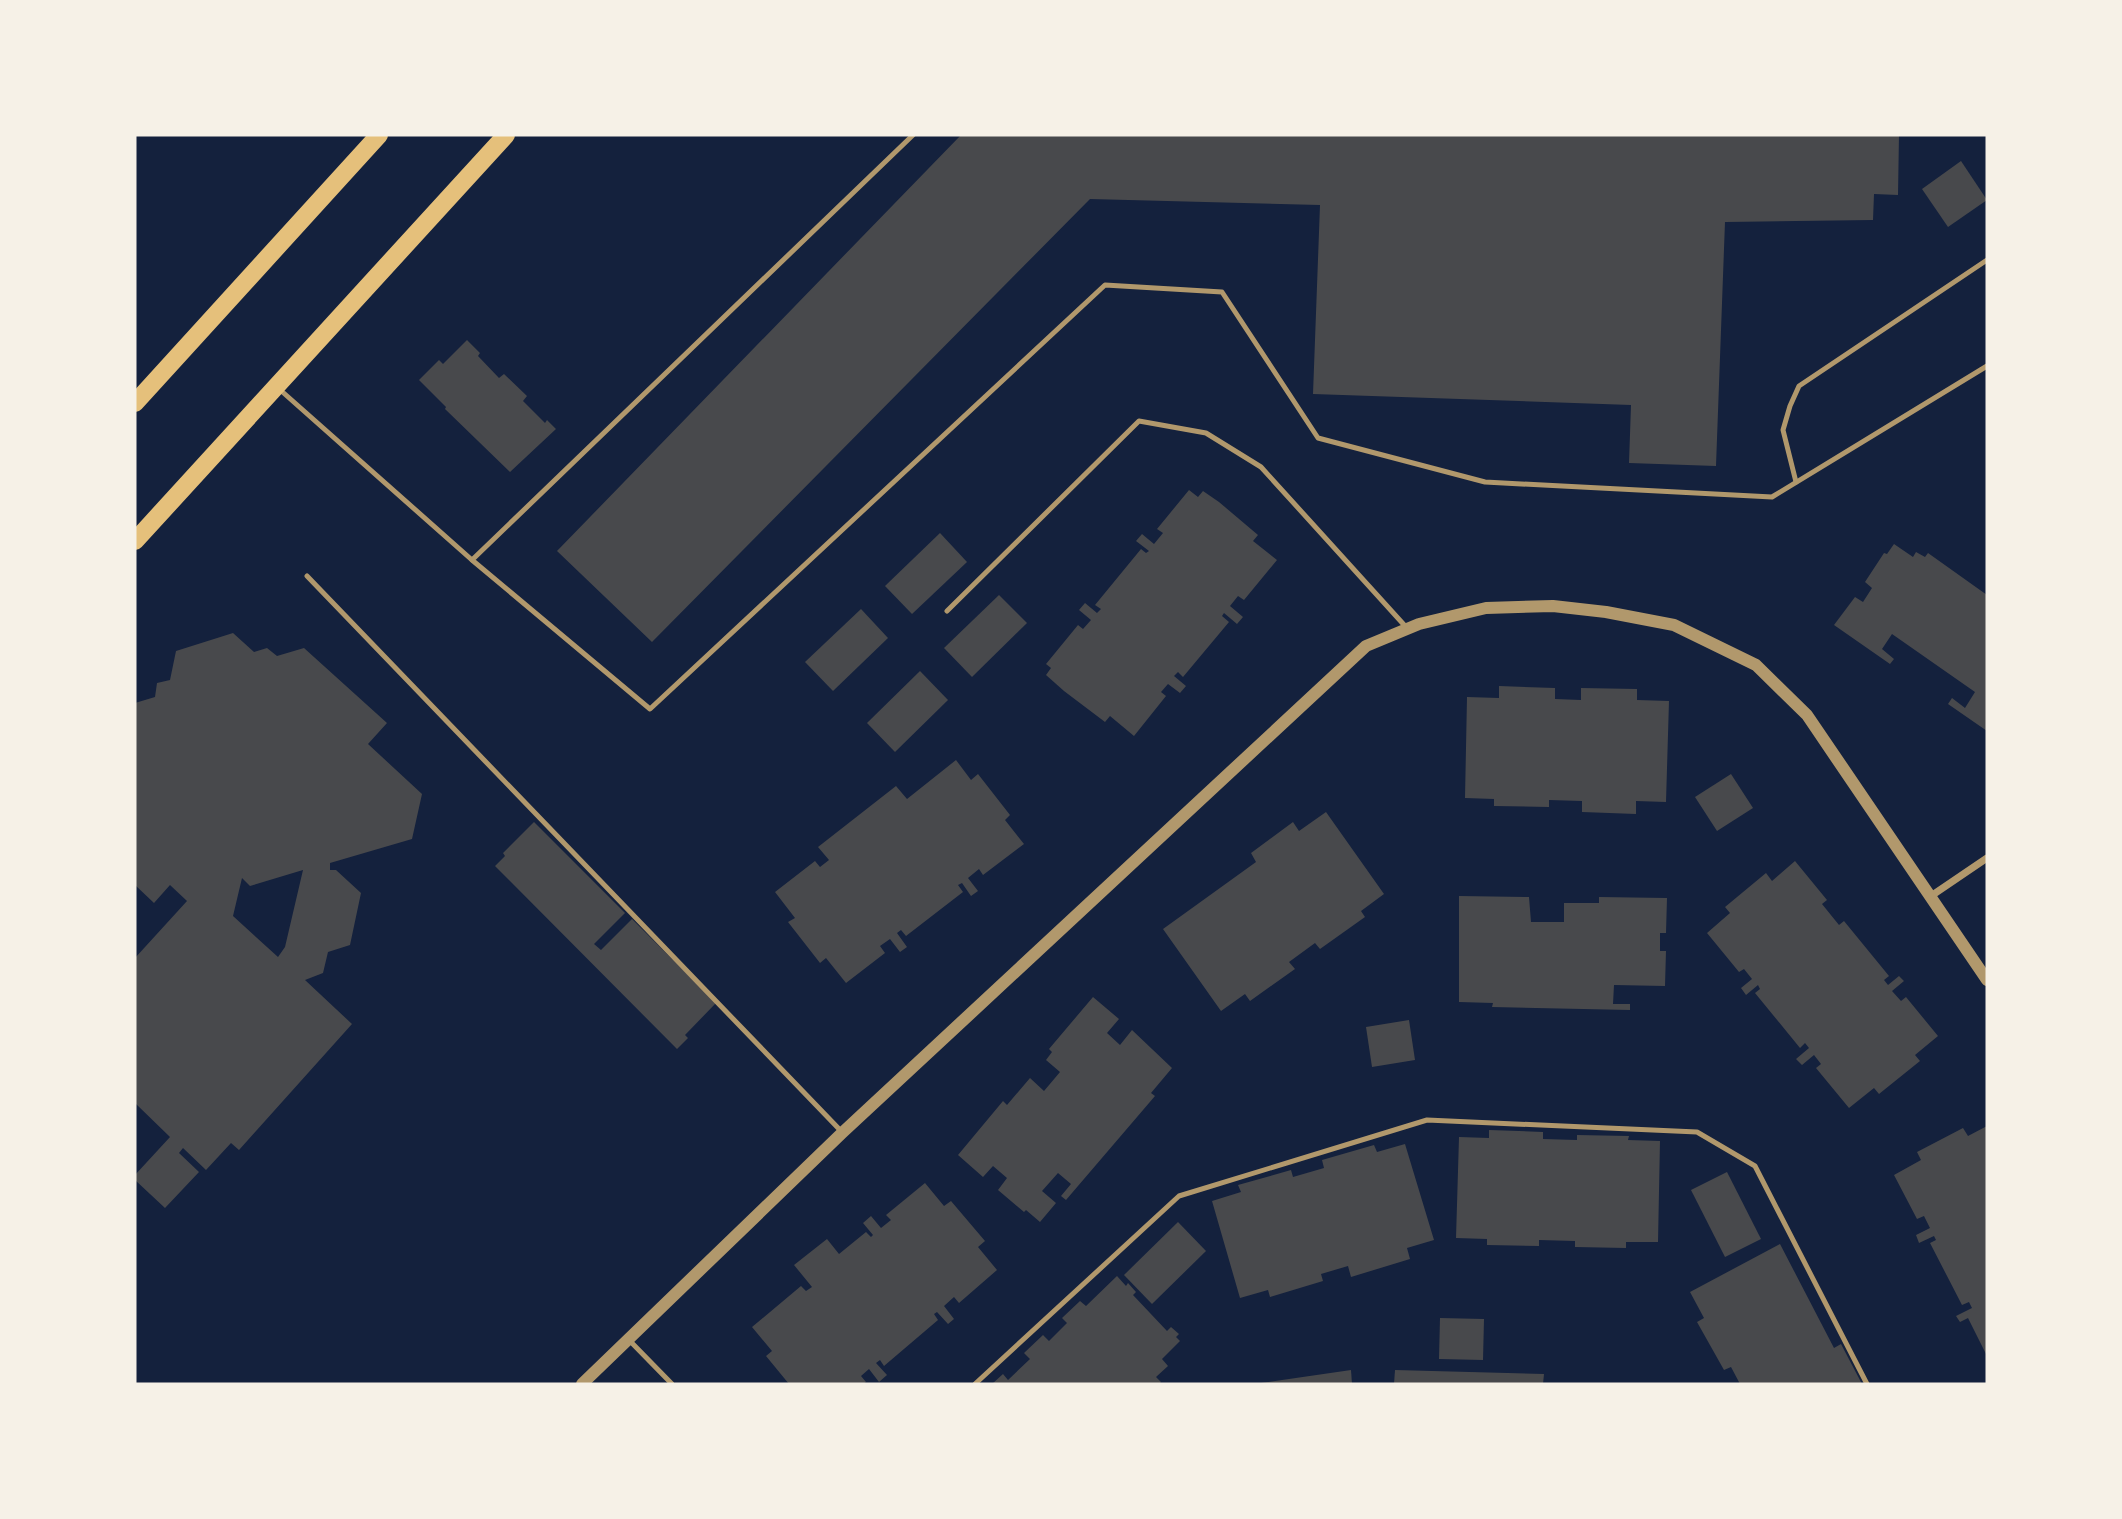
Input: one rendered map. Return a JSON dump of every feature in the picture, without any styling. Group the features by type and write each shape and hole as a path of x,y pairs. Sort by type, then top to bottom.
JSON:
{"main road":[{"path":"135,404 379,135"},
{"path":"135,541 506,135"}],"street":[{"path":"582,1384 842,1133 1366,646 1419,624 1486,608 1553,606 1606,612 1674,625 1756,665 1807,715 1987,980"},
{"path":"1931,896 1987,858"}],"lane":[{"path":"472,560 913,135"},
{"path":"1796,482 1783,430 1799,386 1987,260"},
{"path":"276,386 472,560 650,709 1105,285 1222,292 1318,438 1485,482 1772,497 1987,366"},
{"path":"947,611 1139,421 1206,433 1261,467 1408,629"},
{"path":"307,576 842,1133"},
{"path":"975,1384 1179,1196 1427,1120 1697,1132 1755,1166 1867,1384"},
{"path":"628,1338 672,1384"}],"building":[{"path":"961,135 1899,135 1898,195 1874,194 1873,220 1725,222 1716,466 1629,463 1631,405 1313,394 1320,205 1090,199 652,642 557,551"},
{"path":"1961,161 1987,200 1948,227 1922,189"},
{"path":"467,340 499,378 504,374 527,396 523,401 545,423 547,420 556,429 510,472 419,380 439,360 443,364"},
{"path":"1189,490 1198,497 1203,491 1219,502 1258,535 1253,541 1277,560 1244,600 1238,596 1230,606 1243,617 1237,624 1224,613 1222,616 1229,622 1183,677 1178,672 1174,676 1186,686 1180,693 1168,684 1161,692 1166,696 1134,736 1110,716 1105,722 1064,691 1046,675 1051,668 1046,664 1078,625 1083,629 1091,620 1079,610 1085,603 1097,613 1101,609 1095,605 1141,549 1146,553 1149,551 1136,541 1142,534 1154,544 1163,533 1157,529"},
{"path":"940,533 967,562 912,614 885,586"},
{"path":"1894,544 1913,557 1916,552 1925,557 1928,553 1987,595 1987,731 1948,704 1952,698 1965,708 1975,692 1892,634 1882,649 1894,659 1890,664 1834,625 1855,597 1863,602 1872,588 1865,582 1884,553 1887,554"},
{"path":"999,595 1027,623 972,677 944,648"},
{"path":"861,609 888,638 833,691 805,662"},
{"path":"233,633 254,652 267,648 277,656 304,648 387,723 368,744 422,794 412,839 330,863 330,870 336,870 361,893 350,945 328,952 323,973 305,980 352,1024 239,1150 231,1143 206,1170 183,1148 179,1153 199,1172 165,1208 135,1180 135,1175 170,1137 135,1103 135,958 187,901 170,885 154,903 135,885 135,703 155,697 157,683 170,680 176,651","holes":["303,870 285,947 278,957 233,916 242,878 250,886"]},
{"path":"920,671 948,700 895,752 867,723"},
{"path":"1499,686 1555,688 1555,699 1581,700 1581,688 1637,689 1637,700 1669,701 1666,802 1636,801 1636,814 1582,812 1582,801 1549,800 1549,807 1494,806 1494,799 1465,798 1467,697 1499,698"},
{"path":"956,760 971,780 978,774 1010,815 1005,820 1024,844 983,875 979,869 968,878 978,891 971,896 962,883 958,885 963,892 906,936 901,930 897,933 907,947 900,952 890,939 880,946 885,953 846,983 826,958 820,963 788,922 795,918 775,892 815,861 820,867 829,860 818,847 896,786 907,799"},
{"path":"1731,774 1753,808 1717,831 1695,797"},
{"path":"1326,812 1384,894 1361,911 1365,917 1320,949 1315,943 1289,962 1295,969 1250,1001 1245,994 1221,1011 1163,929 1256,862 1251,853 1293,822 1299,831"},
{"path":"534,822 625,913 594,944 601,950 632,919 716,1003 685,1035 688,1038 677,1049 495,866 505,856 503,853"},
{"path":"1795,861 1827,900 1822,904 1839,925 1844,921 1889,976 1884,980 1888,985 1899,976 1904,981 1892,991 1901,1001 1906,997 1938,1036 1915,1055 1920,1061 1879,1094 1874,1088 1849,1108 1816,1068 1821,1064 1814,1055 1802,1065 1796,1059 1809,1048 1805,1043 1800,1048 1755,993 1760,989 1758,985 1746,995 1741,988 1752,979 1744,969 1739,972 1707,933 1730,913 1725,907 1766,873 1772,881"},
{"path":"1459,896 1529,897 1531,922 1564,922 1564,903 1599,903 1599,897 1667,898 1666,933 1660,933 1660,951 1666,951 1665,986 1614,985 1613,1004 1630,1004 1630,1010 1492,1007 1493,1003 1459,1002"},
{"path":"1093,997 1119,1019 1107,1033 1120,1045 1132,1030 1172,1068 1151,1093 1155,1096 1066,1200 1061,1196 1071,1184 1058,1173 1042,1191 1056,1203 1040,1222 998,1190 1007,1178 993,1166 983,1177 958,1155 1003,1101 1007,1105 1030,1078 1044,1091 1060,1072 1046,1060 1052,1052 1049,1049"},
{"path":"1409,1020 1415,1060 1372,1067 1366,1027"},
{"path":"1987,1126 1987,1356 1968,1318 1960,1322 1956,1316 1972,1308 1969,1302 1962,1305 1930,1243 1936,1240 1934,1236 1919,1243 1916,1235 1930,1228 1924,1216 1917,1219 1894,1175 1921,1160 1917,1152 1963,1128 1968,1136"},
{"path":"1489,1130 1543,1132 1543,1139 1577,1140 1577,1135 1629,1136 1628,1140 1660,1141 1658,1242 1626,1242 1626,1248 1575,1247 1575,1241 1539,1240 1539,1246 1487,1245 1487,1239 1456,1238 1459,1137 1489,1138"},
{"path":"1405,1144 1434,1240 1407,1248 1410,1259 1351,1277 1348,1266 1321,1274 1323,1281 1270,1297 1268,1290 1240,1298 1212,1201 1241,1192 1238,1185 1291,1170 1293,1177 1324,1168 1322,1160 1374,1145 1377,1152"},
{"path":"1727,1172 1761,1239 1725,1257 1691,1190"},
{"path":"925,1183 944,1206 951,1201 985,1241 978,1247 997,1270 959,1303 954,1297 944,1306 954,1319 948,1324 937,1312 934,1314 938,1320 884,1366 880,1360 876,1363 887,1375 879,1382 869,1369 861,1376 866,1382 863,1384 789,1384 766,1356 772,1351 752,1327 801,1286 806,1291 812,1287 794,1265 827,1239 839,1254 866,1232 871,1237 873,1235 863,1223 871,1216 881,1228 891,1220 886,1215"},
{"path":"1178,1222 1206,1251 1152,1304 1124,1275"},
{"path":"1780,1244 1834,1348 1841,1344 1862,1384 1740,1384 1731,1367 1724,1370 1697,1322 1704,1318 1690,1292"},
{"path":"1117,1276 1126,1286 1128,1283 1136,1292 1133,1295 1167,1331 1171,1327 1179,1334 1176,1337 1180,1341 1162,1359 1168,1366 1156,1377 1161,1382 1159,1384 992,1384 1003,1374 1008,1380 1030,1359 1024,1353 1043,1335 1049,1341 1067,1323 1062,1318 1080,1301 1086,1306"},
{"path":"1440,1318 1484,1319 1483,1360 1439,1359"},
{"path":"1351,1370 1352,1384 1261,1384 1261,1383"},
{"path":"1395,1370 1544,1374 1543,1384 1394,1384"}]}
